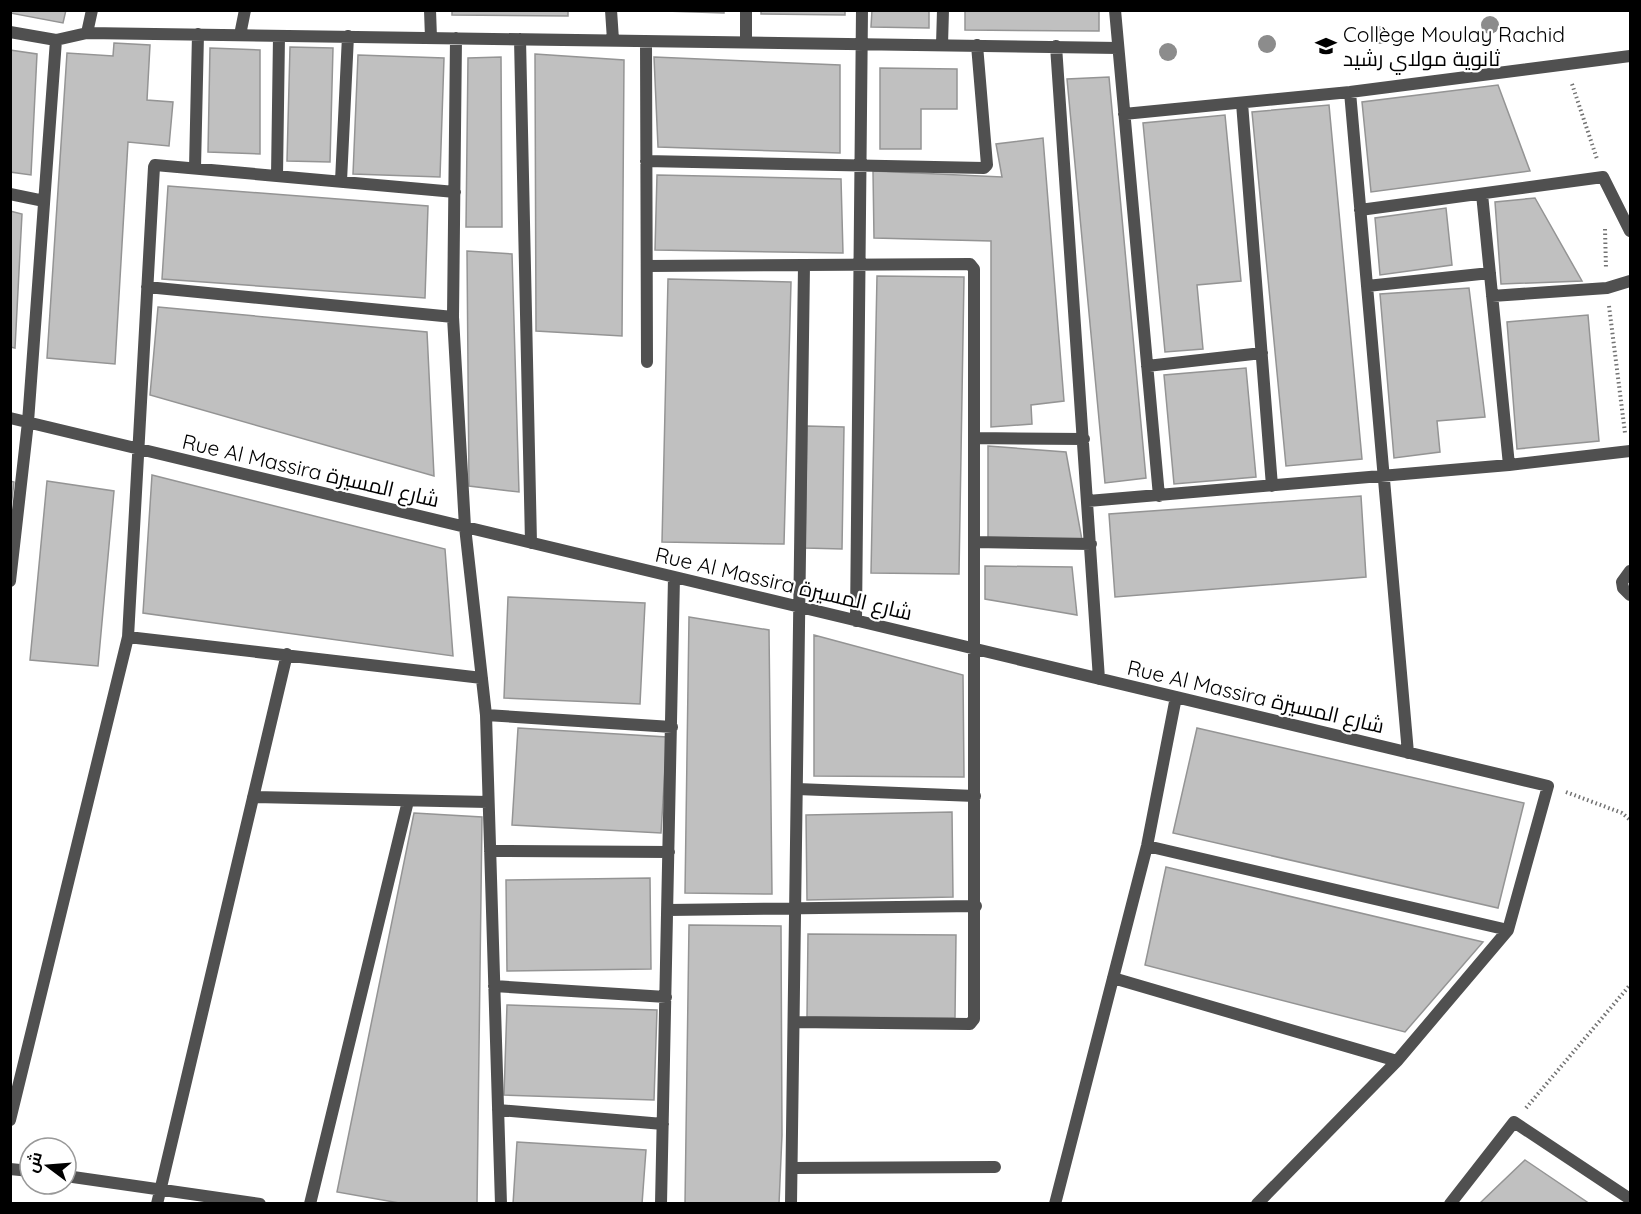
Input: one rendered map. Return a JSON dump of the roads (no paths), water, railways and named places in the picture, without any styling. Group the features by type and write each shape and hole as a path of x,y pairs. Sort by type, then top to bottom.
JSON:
{"street":[{"path":"87,33 92,10"},
{"path":"240,35 245,10"},
{"path":"430,10 431,38"},
{"path":"612,10 613,40"},
{"path":"746,10 746,42"},
{"path":"856,621 862,10"},
{"path":"942,45 943,10"},
{"path":"1115,10 1159,496"},
{"path":"10,32 56,40 87,33 1118,48"},
{"path":"195,168 198,34"},
{"path":"277,176 279,36"},
{"path":"341,182 348,36"},
{"path":"456,38 453,317 465,527 486,715 501,1203"},
{"path":"520,39 531,543"},
{"path":"10,581 28,422 56,40"},
{"path":"646,41 647,362"},
{"path":"646,161 986,167 977,45"},
{"path":"1056,46 1100,679"},
{"path":"1124,114 1350,92 1630,56"},
{"path":"1350,92 1408,753"},
{"path":"1242,103 1272,486"},
{"path":"10,1120 128,637 136,448 154,167 195,168 455,192"},
{"path":"1360,210 1603,177 1630,231"},
{"path":"10,194 44,201"},
{"path":"1482,194 1509,465"},
{"path":"791,1203 804,265"},
{"path":"647,266 973,266 976,906 974,1019 972,1023 794,1022"},
{"path":"1367,286 1490,273"},
{"path":"1492,296 1607,288 1630,280"},
{"path":"147,287 453,317"},
{"path":"1147,366 1262,352"},
{"name":"Rue Al Massira شارع المسيرة","path":"10,418 1548,786 1508,930"},
{"path":"974,438 1084,439"},
{"path":"1088,501 1509,465 1629,451"},
{"path":"974,542 1091,544"},
{"path":"1630,571 1622,582 1623,588 1630,594"},
{"path":"661,1203 674,577"},
{"path":"128,637 482,678"},
{"path":"157,1203 287,654"},
{"path":"1054,1203 1147,846 1176,697"},
{"path":"486,715 672,727"},
{"path":"797,789 975,796"},
{"path":"253,797 488,802"},
{"path":"310,1203 408,801"},
{"path":"1147,846 1508,930 1397,1061 1257,1203"},
{"path":"490,851 669,852"},
{"path":"668,910 976,906"},
{"path":"1113,978 1397,1061"},
{"path":"494,986 666,997"},
{"path":"498,1110 663,1125"},
{"path":"1449,1203 1514,1122 1630,1199"},
{"path":"792,1168 996,1167"},
{"path":"78,1178 260,1203"}],"place":[{"name":"Collège Moulay Rachid ثانوية مولاي رشيد","path":"1326,46"}]}
